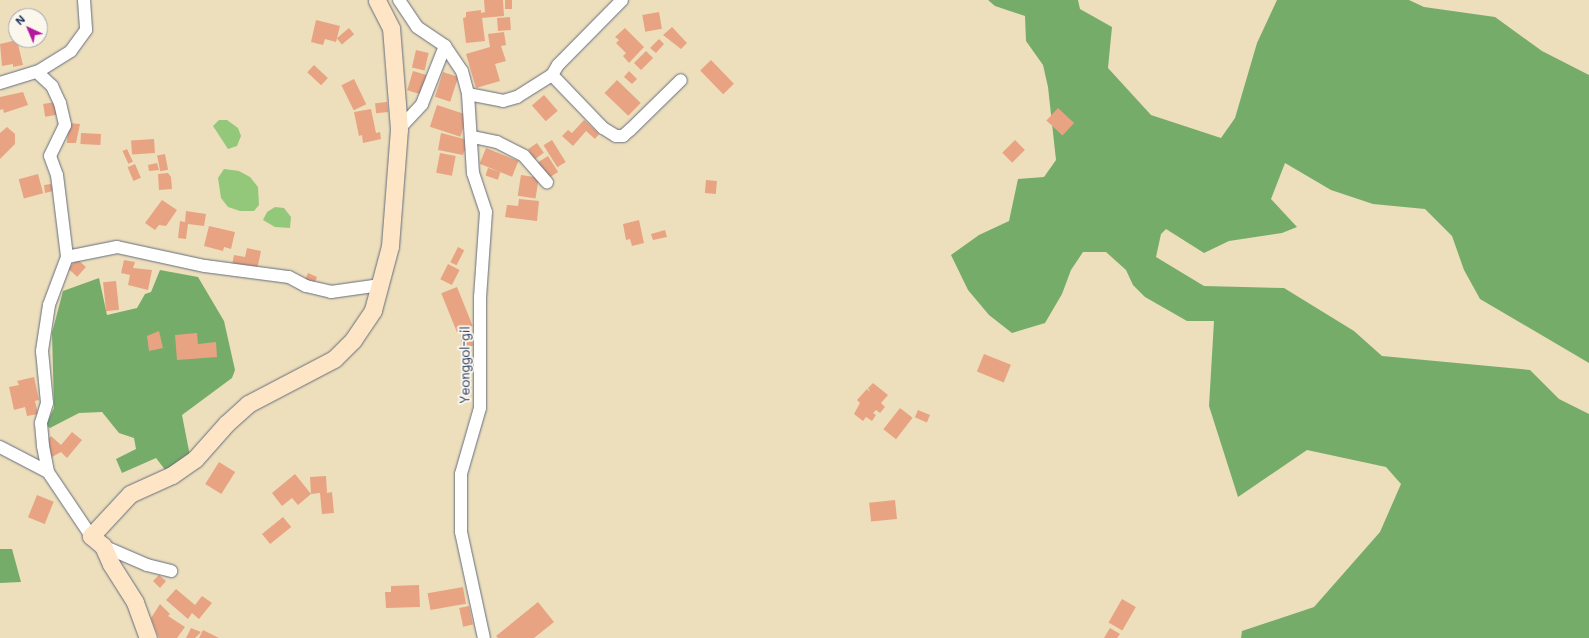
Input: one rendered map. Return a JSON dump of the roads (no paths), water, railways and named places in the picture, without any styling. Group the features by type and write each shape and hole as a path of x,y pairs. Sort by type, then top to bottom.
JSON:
{"main road":[{"path":"148,638 135,602 97,541 130,494 172,475 195,459 226,424 248,404 334,359 354,340 373,310 381,285 390,246 399,129 391,28 377,0"}],"street":[{"path":"0,83 37,72 71,51 86,30 84,0"},
{"name":"Yeonggol-gil","path":"399,0 417,27 445,46 462,71 468,94 473,137 473,173 486,212 480,297 480,408 461,474 461,532 484,638"},
{"path":"468,94 503,101 517,97 552,75 558,65 622,0"},
{"path":"399,129 422,104 445,46"},
{"path":"37,72 52,86 60,103 65,125 50,156 57,175 67,257 49,305 42,351 47,403 41,423 48,472"},
{"path":"552,75 603,128 616,136 630,130 681,80"},
{"path":"473,137 497,142 524,156 547,182"},
{"path":"67,257 117,247 205,266 289,277 306,286 331,292 381,285"},
{"path":"0,447 48,472 97,541 140,562 171,571"}]}
